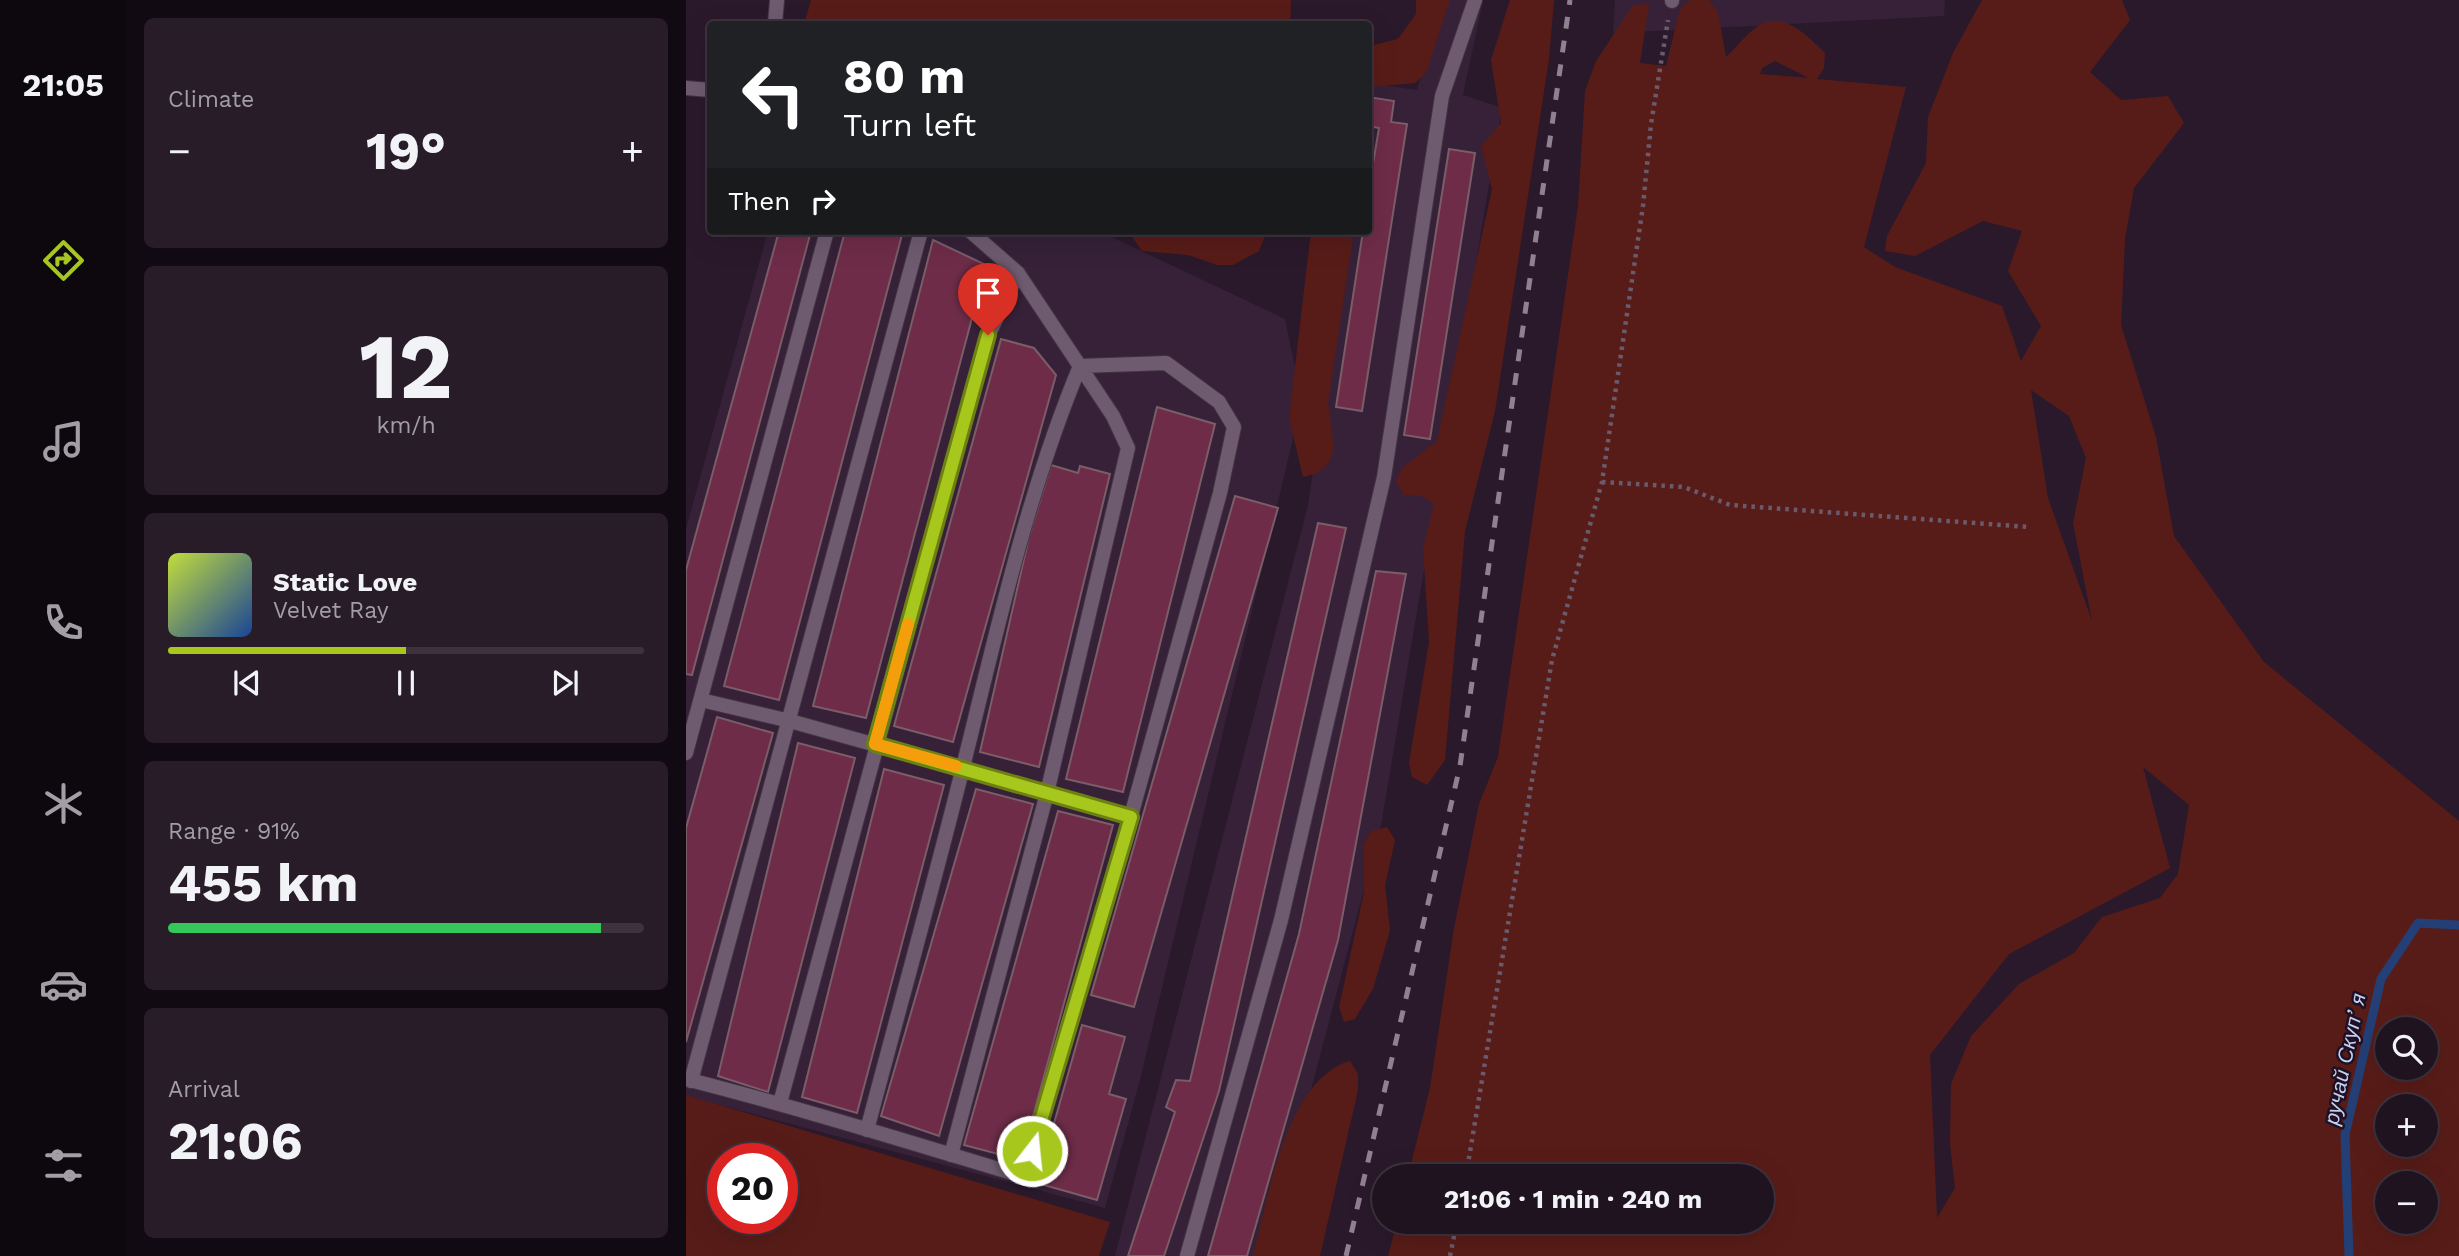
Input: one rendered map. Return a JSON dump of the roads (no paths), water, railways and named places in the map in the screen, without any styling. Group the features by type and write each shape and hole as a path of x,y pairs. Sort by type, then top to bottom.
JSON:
{"lane":[{"path":"775,21 777,0"},
{"path":"1187,1256 1281,920 1377,504 1442,96 1475,0"},
{"path":"686,88 707,90"},
{"path":"686,753 826,235"},
{"path":"919,235 790,720 689,1080 780,1103 1025,1177 1131,817 1220,493 1234,427 1219,402 1166,363 1080,366"},
{"path":"951,1155 1047,793 1128,448 1113,416 1018,273 975,235"},
{"path":"780,1103 875,744 988,335 1018,273"},
{"path":"867,1130 962,768 1018,539 1054,430 1080,366"},
{"path":"701,700 790,720 1131,817"}],"waterway":[{"name":"ручай Скупʼя","path":"2349,1256 2345,1135 2381,979 2418,923 2459,925"}],"railway":[{"path":"1346,1256 1460,766 1570,0"}]}
